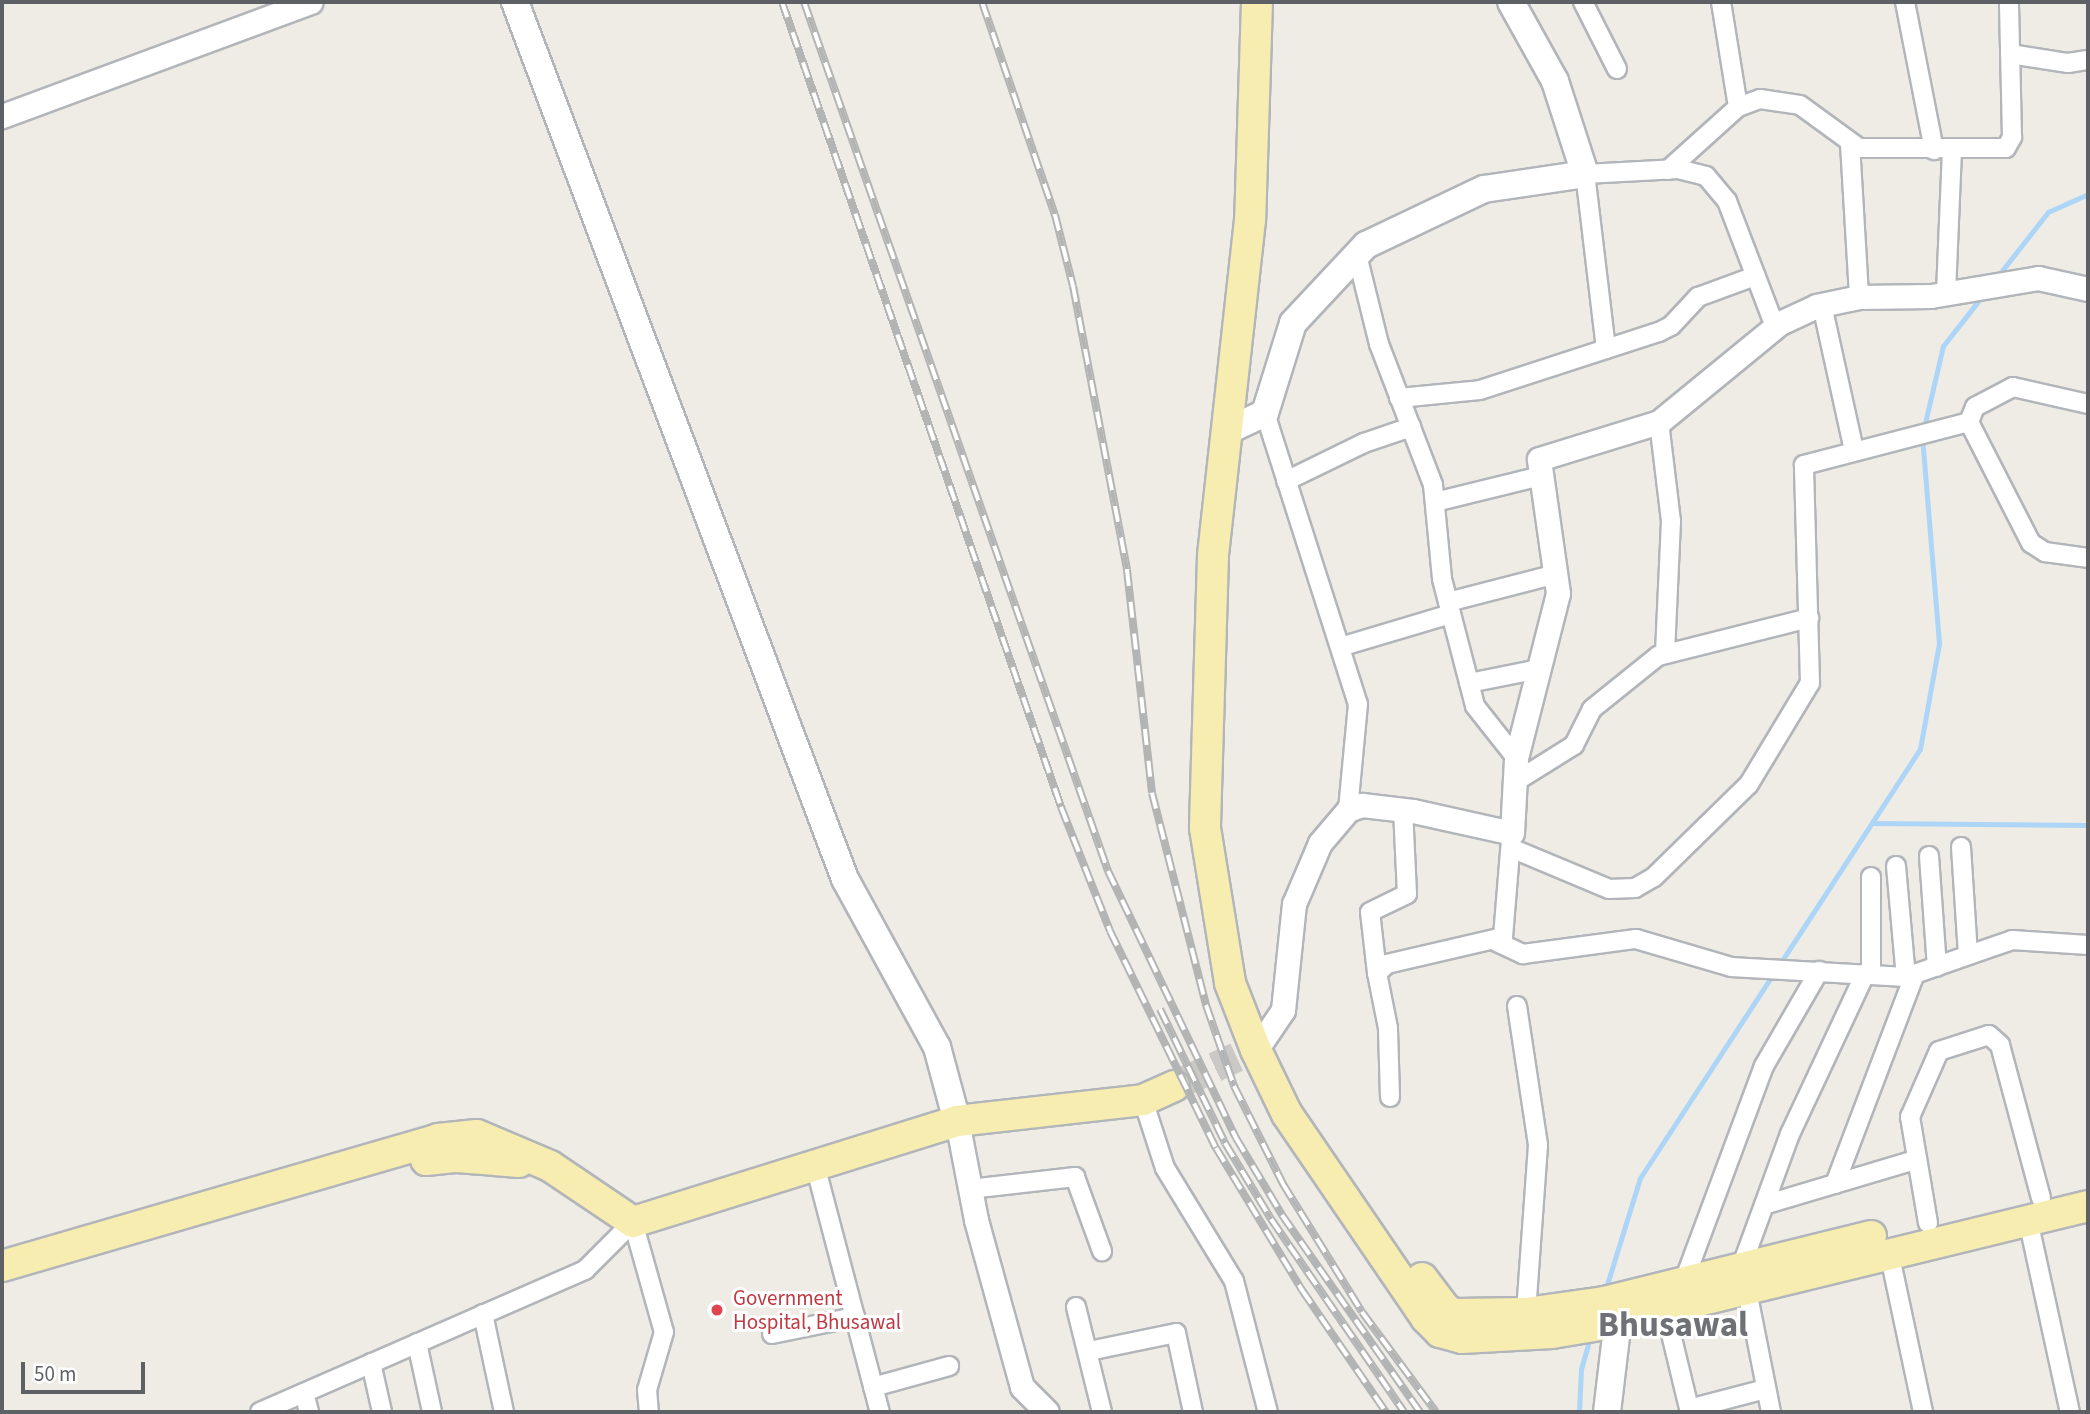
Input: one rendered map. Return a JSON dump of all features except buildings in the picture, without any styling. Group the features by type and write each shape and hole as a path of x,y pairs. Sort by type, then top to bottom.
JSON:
{"main road":[{"path":"515,2 845,879 937,1047 957,1121"},
{"path":"1257,2 1250,220 1213,556 1205,828 1230,983 1252,1059 1432,1326 1462,1338 1542,1319 1608,1316 1665,1309 1742,1277 1928,1223 2034,1209 2088,1206"},
{"path":"1227,431 1265,413 1293,323 1366,245 1485,189 1585,174 1556,81 1511,2"},
{"path":"2,1282 128,1237 393,1159 440,1157 540,1162 560,1171 633,1222 957,1121 1143,1100 1174,1086"},
{"path":"1608,1316 1684,1281 1742,1277 1889,1252 2034,1209 2088,1185"},
{"path":"2,1266 128,1237"},
{"path":"1607,1412 1608,1316"}],"street":[{"path":"2,116 312,2"},
{"path":"1583,2 1617,69"},
{"path":"1721,2 1738,107"},
{"path":"1905,2 1943,150 1946,293"},
{"path":"1668,170 1738,107 1760,99 1790,102 1850,144 1867,149 2000,150 2010,143 2009,2"},
{"path":"2010,54 2068,63 2088,60"},
{"path":"1850,144 1859,297"},
{"path":"1606,349 1585,174 1691,171 1717,186 1775,327"},
{"path":"1357,255 1378,344 1433,485 1441,572 1469,682 1482,720 1517,758"},
{"path":"1399,398 1480,390 1666,330 1698,297 1755,276"},
{"path":"1497,942 1505,930 1517,758 1558,593 1539,459 1659,422 1775,327 1822,305 1859,297 1978,289 2038,278 2088,289"},
{"path":"1822,305 1854,450"},
{"path":"2088,404 2013,387 1975,407 1969,422 2031,543 2045,552 2088,558"},
{"path":"1265,413 1359,710 1348,810"},
{"path":"1659,422 1671,522 1665,653"},
{"path":"1252,1059 1283,1010 1294,904 1320,843 1348,810 1362,805 1403,809 1511,841 1609,889 1635,888 1654,877 1741,794 1806,693 1812,673 1802,470 1809,462 1969,422"},
{"path":"1286,481 1364,443 1411,427"},
{"path":"1435,502 1541,476"},
{"path":"1340,647 1556,574"},
{"path":"1515,782 1574,746 1592,709 1665,653 1809,618"},
{"path":"1469,682 1539,669"},
{"path":"1390,1097 1388,1028 1377,973 1370,912 1406,894 1403,809"},
{"path":"1961,847 1968,955"},
{"path":"1929,856 1937,967"},
{"path":"1835,1184 1910,976 1896,866"},
{"path":"1770,1412 1742,1277 1764,1205 1794,1126 1868,974 1871,877"},
{"path":"1377,973 1387,964 1497,942 1522,954 1636,939 1731,967 1910,976 2012,940 2088,944"},
{"path":"1684,1281 1764,1066 1815,971"},
{"path":"1517,1006 1538,1145 1542,1319"},
{"path":"1928,1223 1910,1117 1935,1057 1944,1048 1994,1037 2000,1045 2034,1209 2070,1412"},
{"path":"1143,1100 1165,1168 1234,1281 1268,1412"},
{"path":"957,1121 970,1189 1022,1387 1047,1412"},
{"path":"1764,1205 1916,1160"},
{"path":"815,1166 880,1412"},
{"path":"970,1189 1074,1177 1102,1251"},
{"path":"260,1412 585,1270 633,1222 664,1332 648,1390 649,1412"},
{"path":"1889,1252 1923,1412"},
{"path":"1076,1307 1102,1412"},
{"path":"1665,1309 1689,1410 1765,1389"},
{"path":"483,1314 504,1412"},
{"path":"772,1334 855,1317"},
{"path":"1088,1351 1176,1333 1193,1412"},
{"path":"416,1343 432,1412"},
{"path":"371,1363 382,1412"},
{"path":"873,1387 949,1366"},
{"path":"304,1393 309,1412"}],"waterway":[{"path":"1997,277 2048,212 2088,194"},
{"path":"1605,1291 1640,1178 1920,749 1939,643 1922,436 1943,346 1983,295"},
{"path":"1872,823 2088,825"},
{"path":"1579,1412 1581,1369 1590,1337"}],"tunnel":[{"path":"1174,1086 1237,1057"}],"railway":[{"path":"782,2 1061,807 1110,931 1216,1148 1302,1290 1386,1412"},
{"path":"804,2 1108,871 1236,1138 1282,1215 1420,1412"},
{"path":"982,2 1055,215 1073,286 1127,570 1152,793 1206,1005 1234,1086 1283,1184 1362,1312 1436,1412"},
{"path":"1160,1009 1225,1143 1271,1219 1404,1412"}],"place":[{"name":"Government Hospital, Bhusawal","path":"717,1310"}],"district":[{"name":"Bhusawal","path":"1673,1325"}]}
